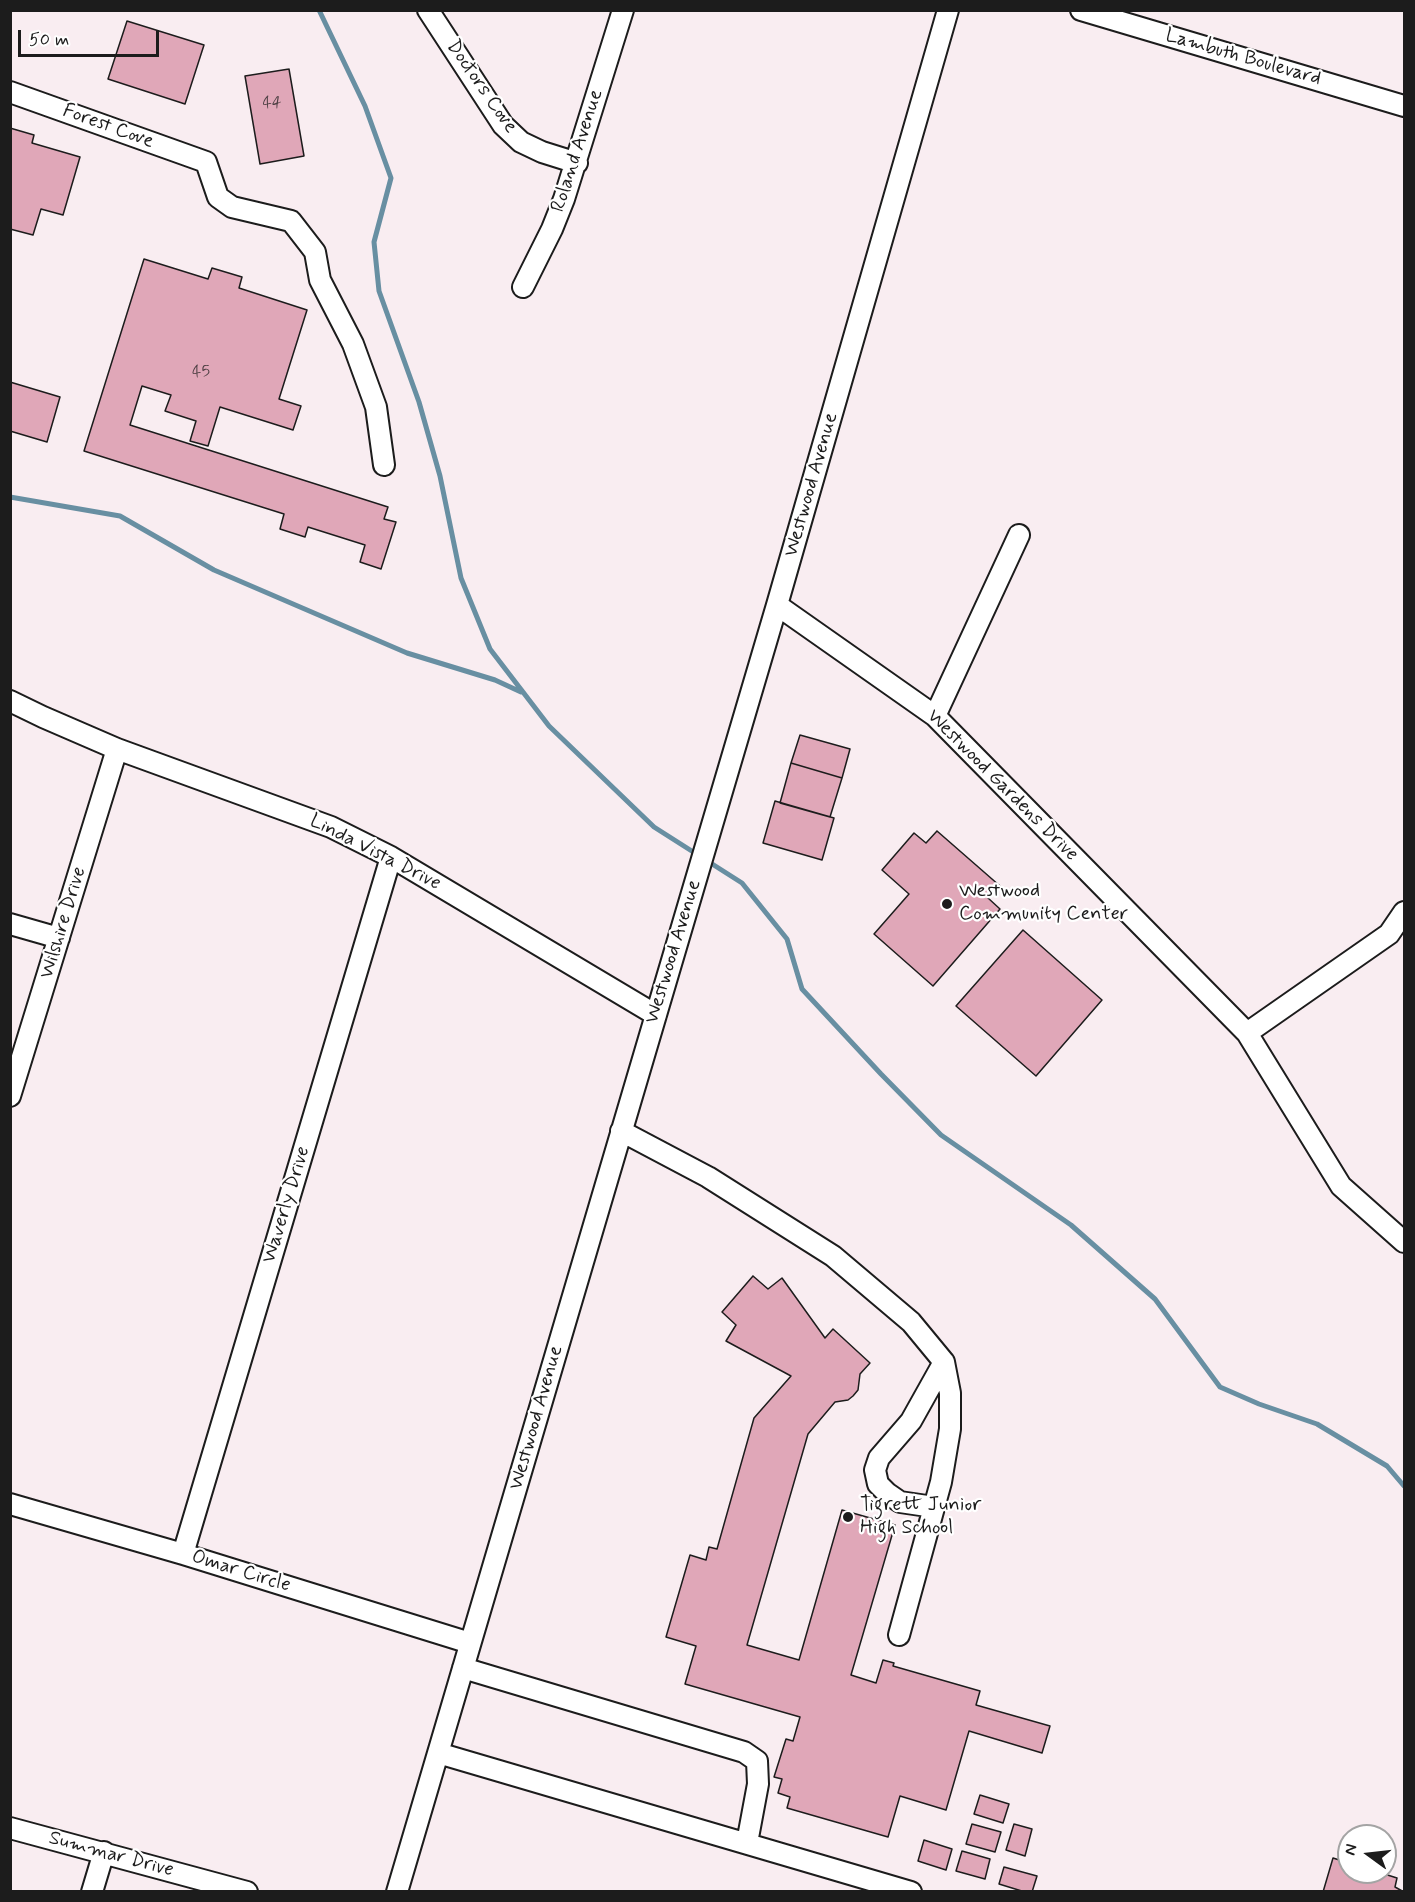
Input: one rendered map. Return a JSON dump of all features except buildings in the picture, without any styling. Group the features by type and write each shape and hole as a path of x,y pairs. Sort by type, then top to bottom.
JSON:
{"street":[{"name":"Doctors Cove","path":"428,10 503,125 521,142 577,163"},
{"name":"Roland Avenue","path":"523,287 552,229 577,163 622,10"},
{"name":"Westwood Avenue","path":"397,1892 777,605 948,10"},
{"name":"Lambuth Boulevard","path":"1081,10 1404,106"},
{"name":"Forest Cove","path":"10,92 206,162 218,197 232,207 291,221 315,252 320,280 353,344 376,407 384,465"},
{"path":"935,716 1019,535"},
{"name":"Westwood Gardens Drive","path":"777,605 935,716 1247,1033 1341,1186 1404,1242"},
{"name":"Linda Vista Drive","path":"10,701 117,749 332,827 391,856 656,1015"},
{"name":"Wilshire Drive","path":"10,1096 117,749"},
{"name":"Waverly Drive","path":"183,1554 391,856"},
{"path":"1247,1033 1389,934 1404,912"},
{"path":"10,924 59,938"},
{"path":"621,1131 708,1177 833,1256 911,1322 944,1362 950,1393 950,1429 941,1482 898,1635"},
{"path":"934,1507 900,1502 878,1484 875,1470 879,1458 911,1421 944,1362"},
{"name":"Omar Circle","path":"10,1504 183,1554 470,1643"},
{"path":"463,1668 744,1752 757,1761 758,1784 747,1843"},
{"path":"438,1753 911,1892"},
{"name":"Summar Drive","path":"10,1828 247,1892"},
{"path":"92,1892 104,1852"}],"waterway":[{"path":"319,10 365,106 391,178 374,242 379,291 419,402 440,476 461,578 490,649 549,726 654,827 742,883 787,939 802,989 941,1135 1071,1225 1155,1299 1220,1387 1259,1404 1317,1424 1387,1466 1404,1486"},
{"path":"10,497 120,516 214,570 407,653 495,680 521,692"}],"place":[{"name":"Westwood Community Center","path":"947,904"},
{"name":"Tigrett Junior High School","path":"848,1517"}]}
